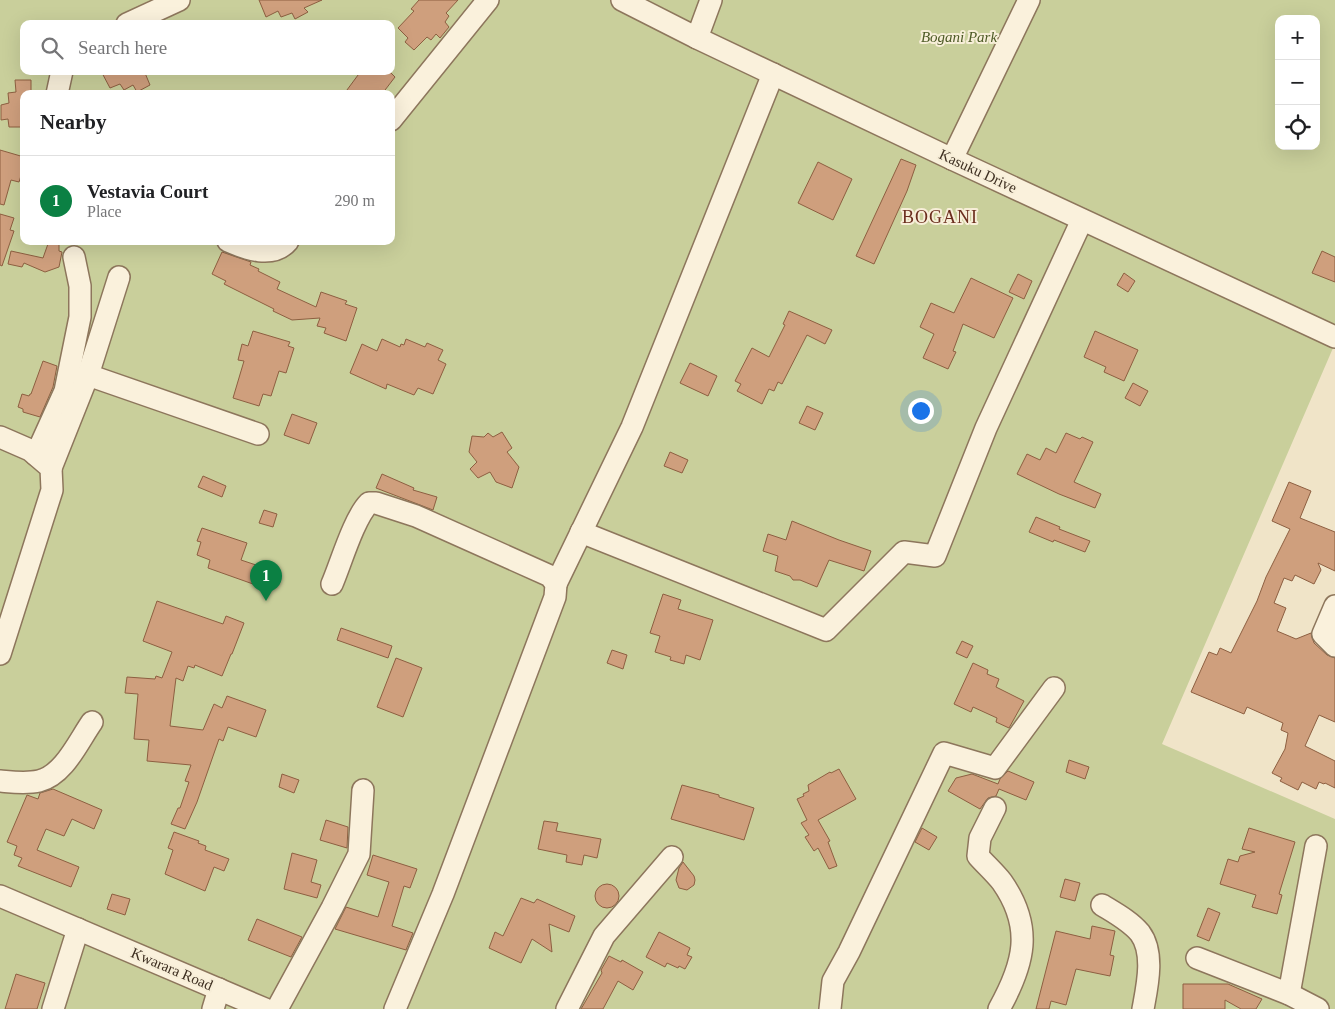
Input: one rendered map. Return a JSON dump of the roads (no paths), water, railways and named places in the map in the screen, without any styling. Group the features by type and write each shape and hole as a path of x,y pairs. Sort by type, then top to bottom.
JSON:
{"street":[{"path":"136,20 179,0"},
{"path":"395,115 488,0"},
{"name":"Kasuku Drive","path":"622,0 697,38 952,159 1335,337"},
{"path":"697,38 711,0"},
{"path":"952,159 1028,0"},
{"path":"395,1009 447,885 555,597 556,584 632,427 774,74"},
{"path":"58,90 61,75"},
{"path":"581,532 826,630 904,552 935,556 986,428 1082,220"},
{"path":"237,245 246,249 264,251 274,250 285,245"},
{"path":"43,462 65,391 80,317 80,286 74,257"},
{"path":"43,462 88,375 119,277"},
{"path":"88,375 258,434"},
{"path":"0,438 30,450 43,462 52,490 0,654"},
{"path":"332,584 360,514 369,503 376,503 416,516 550,576 556,584"},
{"path":"1335,606 1323,634 1335,646"},
{"path":"830,1009 833,981 850,952 944,753 995,768 1054,688"},
{"path":"0,781 19,783 38,781 52,776 66,761 92,722"},
{"path":"277,1009 332,908 358,854 363,790"},
{"path":"995,808 980,838 978,856 1001,882 1016,905 1023,929 1021,956 1013,984 998,1009"},
{"path":"1289,994 1316,846"},
{"path":"566,1009 604,936 672,857"},
{"name":"Kwarara Road","path":"0,896 78,929 216,999 265,1009"},
{"path":"1102,905 1140,933 1147,947 1147,989 1143,1009"},
{"path":"53,1009 78,929"},
{"path":"1197,958 1289,994 1318,1009"}],"place":[{"name":"Vestavia Court","path":"266,601"}],"district":[{"name":"BOGANI","path":"940,217"}],"park label":[{"name":"Bogani Park","path":"959,37"}]}
